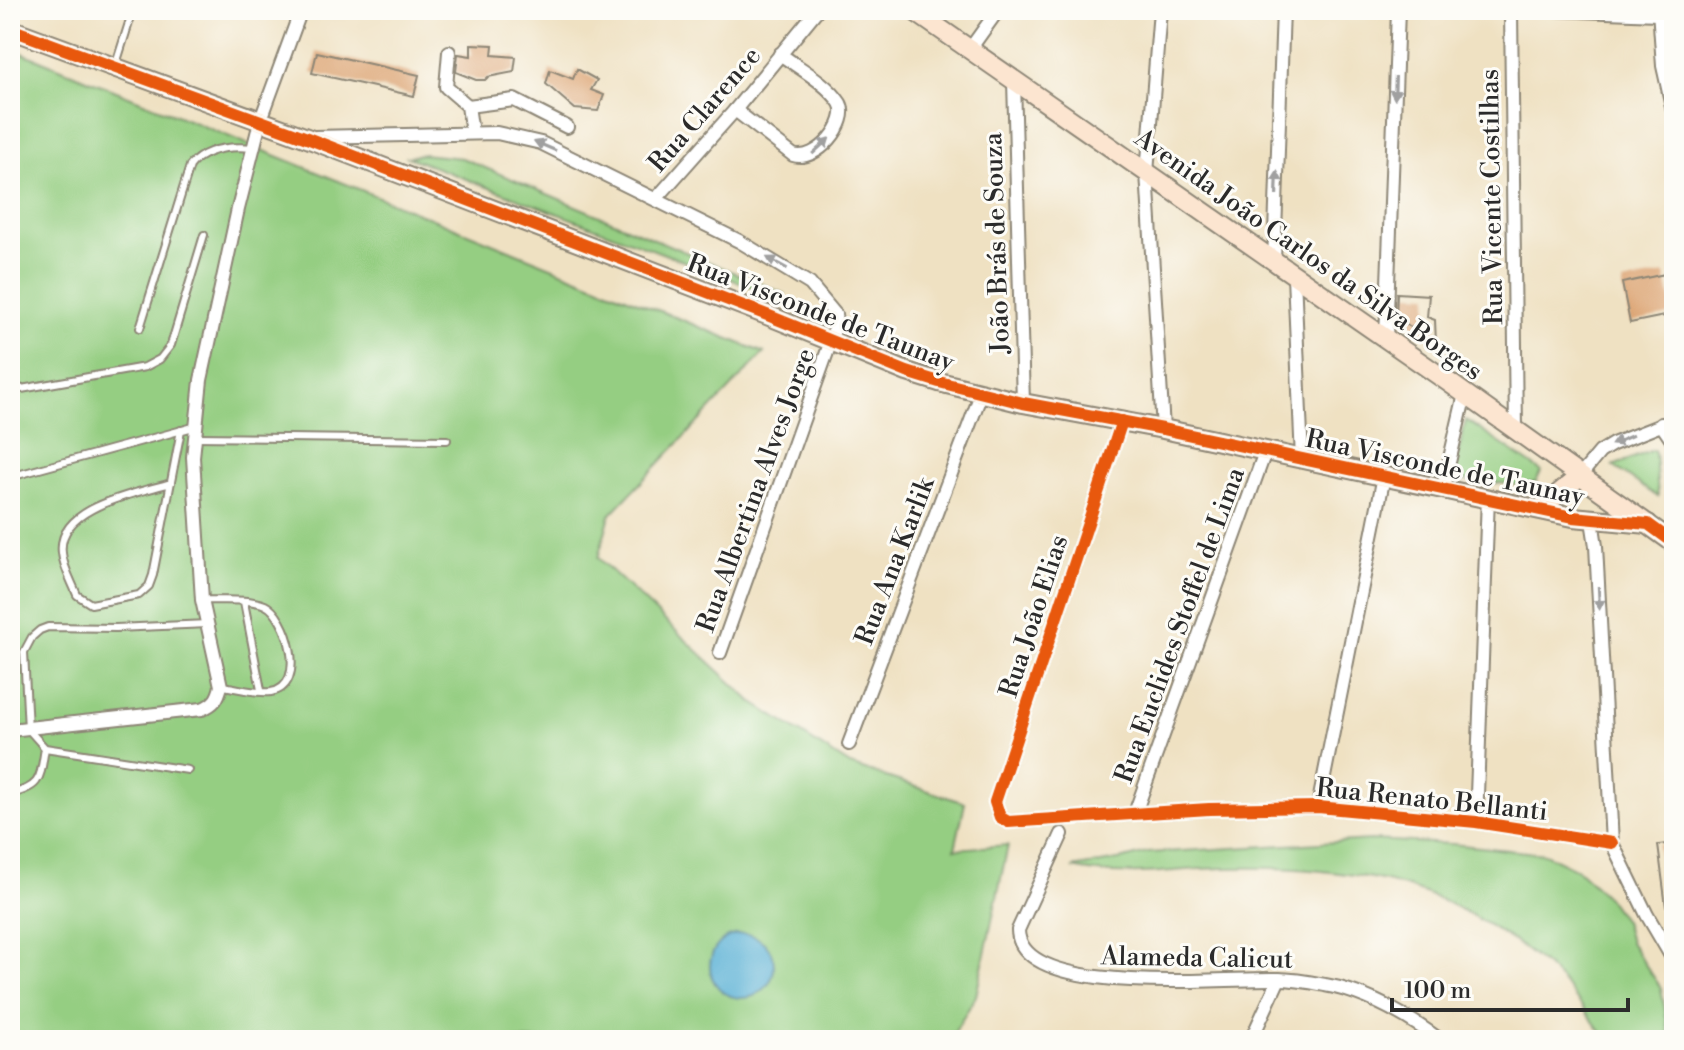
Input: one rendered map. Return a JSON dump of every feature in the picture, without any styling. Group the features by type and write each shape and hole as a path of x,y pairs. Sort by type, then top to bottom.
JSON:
{"street":[{"path":"10,730 202,709 219,696 221,686 202,600 193,457 201,380 260,122 301,10"},
{"name":"Rua Clarence","path":"656,199 735,110 817,10"},
{"name":"Avenida João Carlos da Silva Borges","path":"913,10 1674,543"},
{"path":"970,49 998,10"},
{"path":"1160,10 1147,173 1163,429"},
{"path":"1274,261 1283,10"},
{"path":"1386,339 1398,10"},
{"name":"Rua Vicente Costilhas","path":"1511,10 1516,431"},
{"path":"1555,10 1658,12 1663,66 1674,115"},
{"name":"Rua Visconde de Taunay","path":"10,29 307,138 907,372 981,394 1163,429 1592,520 1648,524"},
{"path":"449,52 446,87 468,106 472,133"},
{"path":"735,110 801,158 815,154 830,138 842,118 842,107 832,94 780,54"},
{"name":"João Brás de Souza","path":"1014,81 1023,403"},
{"path":"468,106 514,100 567,127"},
{"name":"Rua Visconde de Taunay","path":"307,138 472,133 518,136 541,143 739,241 810,284 835,314 831,341"},
{"path":"1294,276 1302,460"},
{"name":"Rua Albertina Alves Jorge","path":"720,653 831,341"},
{"name":"Rua Ana Karlik","path":"849,744 981,394"},
{"path":"1443,488 1465,394"},
{"path":"1580,476 1600,452 1674,420"},
{"name":"Rua João Elias","path":"1008,822 1000,817 995,802 1122,421"},
{"path":"1661,424 1674,443"},
{"name":"Rua Euclides Stoffel de Lima","path":"1135,813 1265,452"},
{"path":"1318,807 1384,476"},
{"name":"Rua Visconde de Taunay","path":"1540,509 1580,476"},
{"path":"1476,822 1488,497"},
{"path":"1592,520 1612,843 1647,915 1674,961"},
{"name":"Rua Renato Bellanti","path":"1008,822 1135,813 1318,807 1476,822 1612,843"},
{"name":"Alameda Calicut","path":"1062,834 1018,930 1018,939 1031,954 1068,973 1102,980 1279,979 1328,985 1377,1002 1414,1020 1440,1040"},
{"path":"1251,1040 1279,979"}],"lane":[{"path":"115,68 133,10"},
{"path":"140,328 190,166 203,154 232,147 253,148"},
{"path":"10,391 145,367 160,359 171,345 204,235"},
{"path":"171,483 107,503 82,513 73,521 66,533 62,554 81,600 91,604 145,592 153,575 171,483 181,430"},
{"path":"10,477 181,430 447,440"},
{"path":"202,600 268,606 276,616 290,649 293,670 286,684 271,692 221,686"},
{"path":"244,602 261,690"},
{"path":"188,770 45,748 28,729 24,652 26,645 40,630 48,627 208,624"},
{"path":"10,794 27,790 38,780 45,748"}],"green space":[{"path":"10,48 764,353 610,515 598,558 752,702 850,765 965,803 955,849 1008,845 976,996 950,1040 10,1040"},
{"path":"422,154 462,158 785,294 781,298 408,157"},
{"path":"1466,420 1541,471 1536,482 1520,485 1452,479"},
{"path":"1653,450 1655,453 1658,497 1613,466"},
{"path":"1371,840 1452,844 1545,854 1578,870 1607,897 1624,921 1630,942 1661,988 1669,1034 1664,1040 1608,1040 1555,974 1528,952 1470,914 1408,887 1348,874 1288,869 1209,868 1111,873 1072,868 1147,853"}],"water":[{"path":"742,934 760,940 768,948 774,966 768,984 760,992 742,998 724,992 716,984 710,966 716,948 724,940"}],"building":[{"path":"471,44 493,45 492,55 516,57 514,72 476,80 456,72 458,54 471,56"},
{"path":"317,52 419,75 414,96 312,73"},
{"path":"577,69 597,80 591,90 604,95 598,111 575,109 546,84 550,70 573,79"},
{"path":"1665,274 1674,314 1630,323 1622,283"},
{"path":"1397,293 1429,295 1427,317 1435,320 1436,344 1396,317"},
{"path":"1674,843 1674,906 1666,907 1658,845"}],"cycle path":[{"path":"10,29 307,138 939,382 1023,403 1163,429 1573,517 1648,524 1674,543"},
{"path":"1122,421 995,802 1000,817 1008,822 1209,809 1318,807 1476,822 1612,843"}]}
